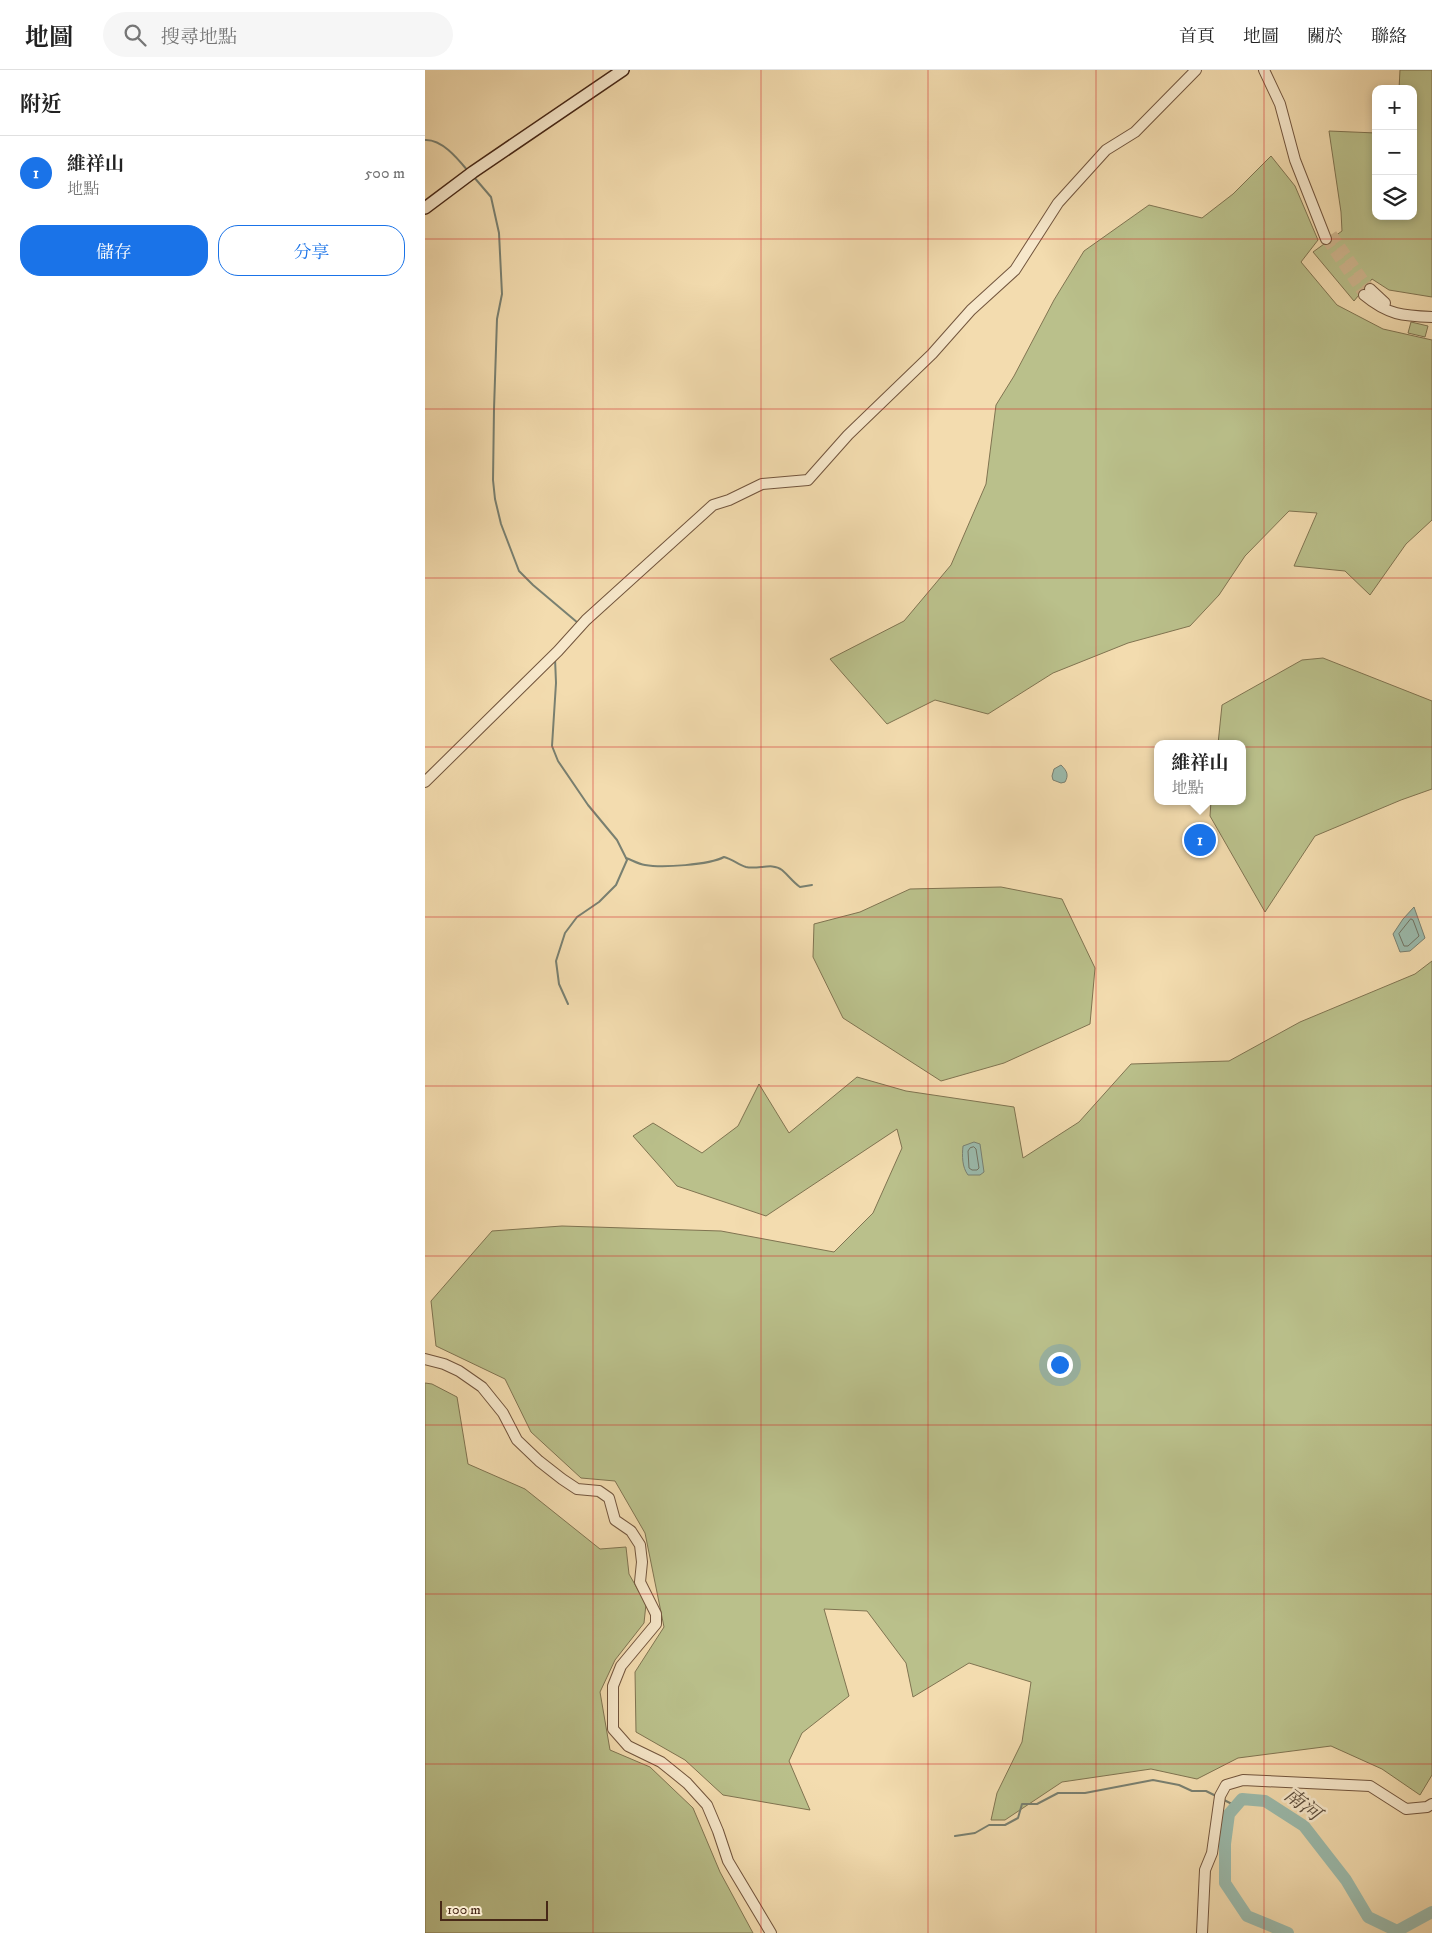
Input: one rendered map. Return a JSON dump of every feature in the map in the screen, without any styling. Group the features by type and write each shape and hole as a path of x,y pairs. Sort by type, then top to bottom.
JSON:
{"main road":[{"path":"425,208 473,172 623,70"}],"street":[{"path":"425,782 586,620 713,505 729,500 762,484 807,480 848,434 932,354 971,310 1015,270 1058,203 1106,150 1135,132 1196,70"},
{"path":"1264,70 1280,104 1295,160 1329,236"},
{"path":"1367,292 1405,316 1432,317"},
{"path":"425,1359 444,1364 459,1371 482,1387 503,1413 517,1440 561,1479 577,1488 599,1491 609,1498 615,1520 631,1531 640,1545 642,1562 640,1582 656,1614 656,1624 621,1666 613,1686 613,1729 628,1746 661,1762 687,1783 707,1805 728,1861 771,1933"},
{"path":"1202,1933 1205,1870 1212,1853 1220,1796 1226,1785 1243,1780 1370,1786 1406,1809 1427,1807 1432,1804"}],"green space":[{"path":"1400,70 1432,70 1432,297 1389,290 1372,279 1354,301 1313,252 1342,231 1329,131 1372,133 1372,220 1417,220 1417,85 1399,85"},
{"path":"1271,156 1295,186 1318,240 1301,262 1337,305 1383,329 1432,340 1432,520 1406,544 1370,595 1345,571 1294,566 1317,513 1289,511 1245,556 1219,595 1190,626 1128,643 1053,673 988,714 935,700 887,724 830,659 904,621 951,565 986,484 996,405 1014,376 1054,300 1084,251 1149,205 1202,218 1233,194"},
{"path":"1411,322 1428,326 1425,337 1408,333"},
{"path":"1323,658 1432,701 1432,789 1315,836 1265,912 1210,816 1211,805 1246,805 1246,740 1218,740 1222,705 1302,660"},
{"path":"1001,887 1062,899 1095,968 1090,1024 1004,1063 941,1081 843,1018 813,957 814,924 860,912 910,889"},
{"path":"1432,961 1432,1775 1420,1795 1382,1769 1331,1746 1238,1758 1197,1779 1151,1769 1062,1782 1005,1820 991,1820 997,1793 1022,1742 1031,1682 969,1663 913,1697 906,1663 867,1611 824,1609 849,1696 802,1733 789,1761 810,1810 723,1795 685,1760 636,1732 635,1672 664,1627 645,1533 615,1481 581,1478 531,1432 505,1379 436,1346 431,1301 492,1231 562,1226 721,1231 834,1252 873,1213 902,1148 897,1129 766,1216 677,1186 633,1136 653,1123 702,1153 738,1126 759,1084 789,1133 857,1077 906,1091 1014,1107 1023,1158 1079,1122 1131,1064 1229,1061 1300,1022 1415,974"},
{"path":"425,1383 432,1384 457,1397 468,1464 525,1489 600,1549 626,1547 629,1574 646,1604 644,1623 615,1660 600,1692 610,1750 650,1767 693,1808 720,1872 753,1933 425,1933"}],"water":[{"path":"1061,765 1067,775 1065,782 1061,783 1053,780 1052,776 1054,769"},
{"path":"1414,907 1425,938 1410,951 1400,952 1393,934"},
{"path":"974,1142 980,1144 984,1172 980,1175 968,1175 963,1161 963,1146"}],"waterway":[{"path":"425,140 443,146 468,171"},
{"path":"473,176 491,197 499,233 502,294 497,319 493,480 495,499 501,524 519,571 578,623"},
{"path":"555,658 556,683 552,746 558,761 588,805 617,840 627,860 616,885 599,902 577,917 565,933 556,961 559,984 568,1004"},
{"path":"626,858 642,864 662,866 697,864 724,857 746,867 769,866 778,868 800,887 812,885"},
{"path":"955,1836 975,1833 989,1825 1005,1825 1018,1818 1022,1804 1037,1804 1058,1793 1085,1793 1153,1780 1179,1785 1192,1791 1206,1791 1216,1796"},
{"name":"南河","path":"1288,1933 1247,1916 1225,1883 1225,1844 1229,1814 1242,1799 1265,1801 1304,1826 1346,1880 1368,1917 1397,1931 1432,1912"},
{"path":"1224,1800 1236,1806"}],"tunnel":[{"path":"1332,234 1370,289"},
{"path":"1326,239 1364,295"}],"place":[{"name":"維祥山","path":"1200,840"}]}
